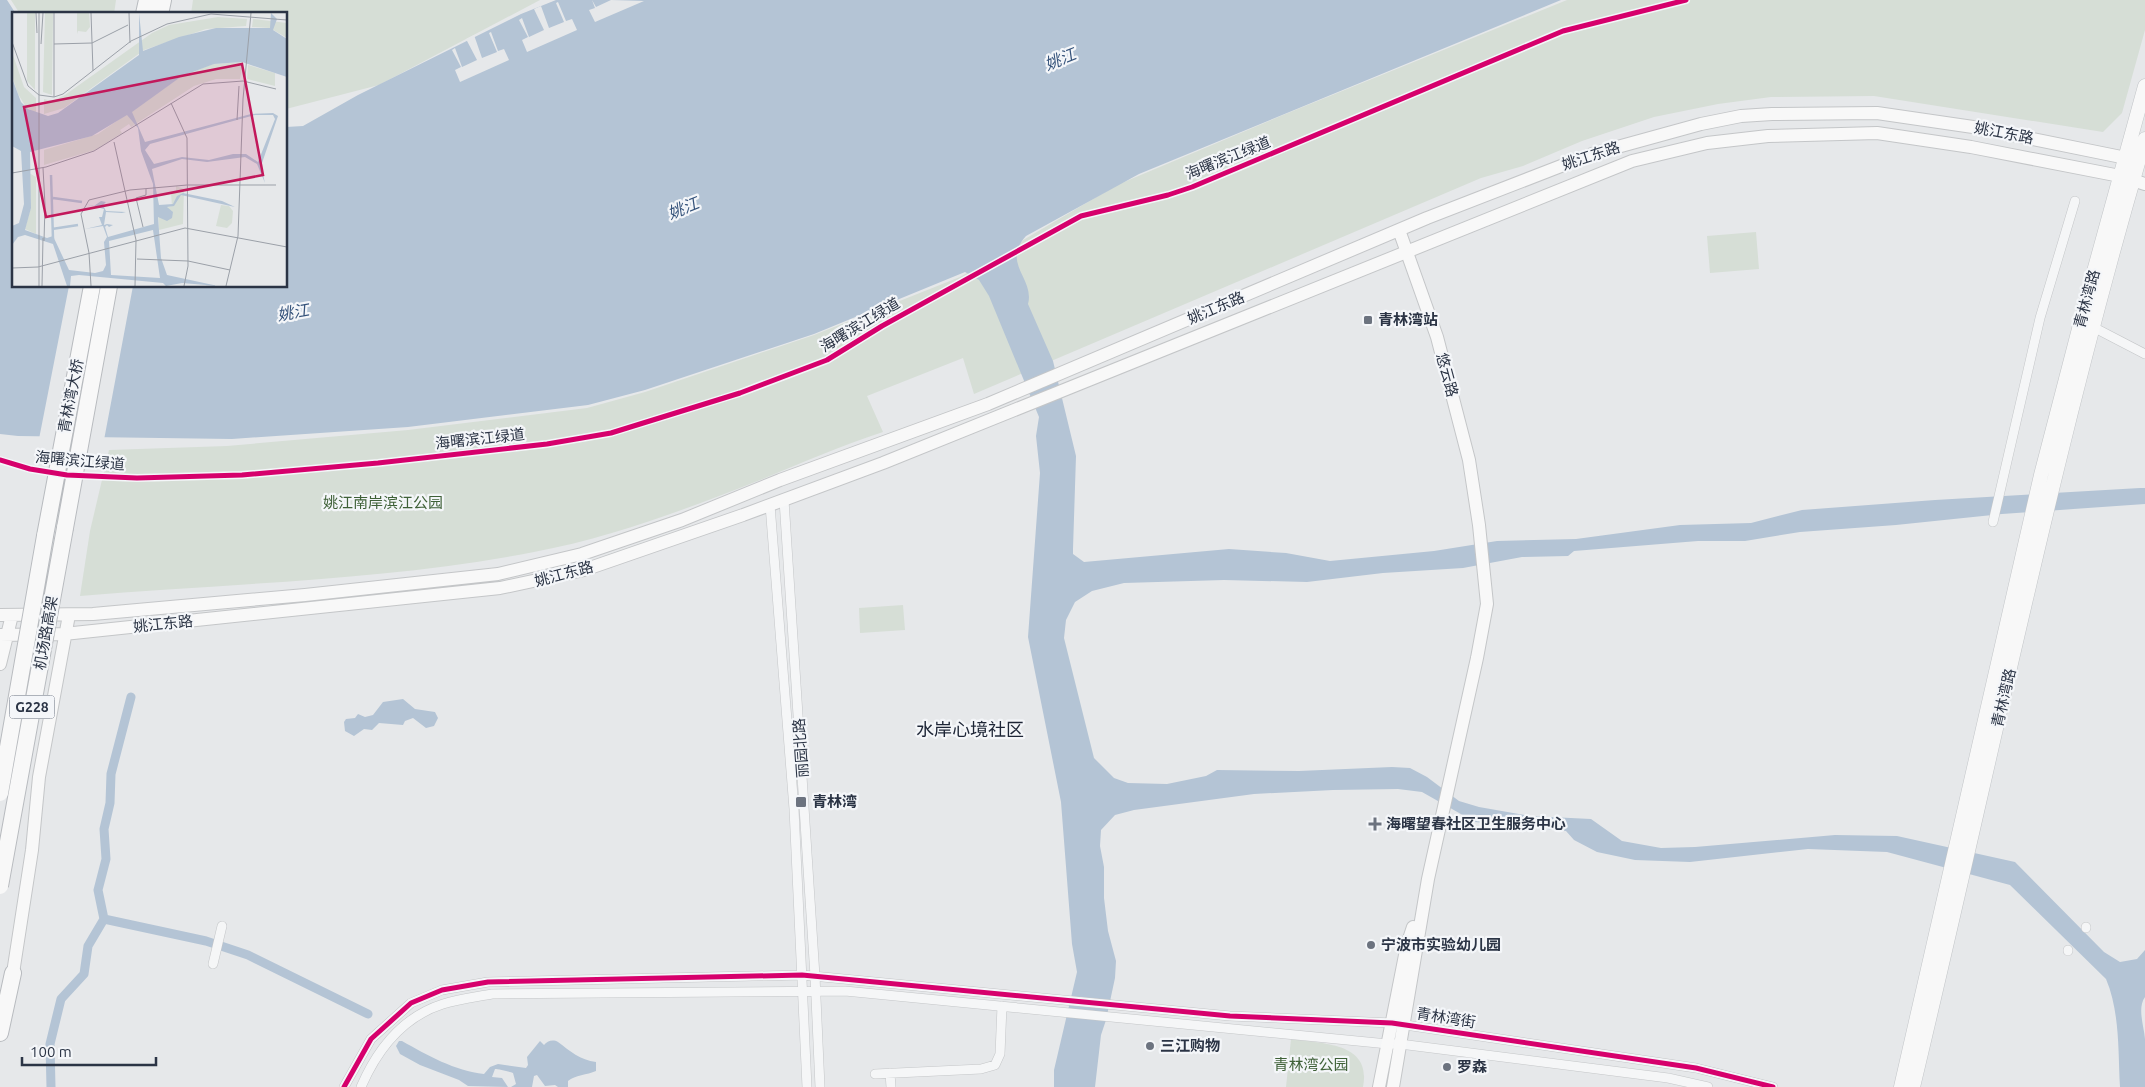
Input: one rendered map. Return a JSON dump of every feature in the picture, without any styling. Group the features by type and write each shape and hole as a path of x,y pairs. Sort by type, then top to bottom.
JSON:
{"highway":[{"name":"青林湾大桥","path":"45,536 92,288"},
{"name":"青林湾大桥","path":"65,528 110,288"},
{"name":"机场路高架","path":"0,886 65,528"},
{"name":"机场路高架","path":"0,793 45,536"},
{"path":"0,1034 13,974"}],"main road":[{"name":"青林湾路","path":"1901,1087 1955,846 2040,515 2058,466 2133,180 2136,160 2134,124 2145,86"},
{"name":"姚江东路","path":"6,615 93,614 305,595 508,572 582,554 682,520 780,480 979,408 1399,230 1592,154 1701,124 1741,116 1877,112 1973,127 2136,160"},
{"name":"姚江东路","path":"3,635 64,634 500,588 584,570 784,500 1038,402 1209,331 1632,161 1707,143 1768,136 1877,133 1971,146 2133,180"},
{"name":"青林湾路","path":"2136,160 2145,139"},
{"name":"青林湾路","path":"1913,1087 1969,852 2040,515 2042,475 2133,180"},
{"name":"悠云路","path":"1398,1023 1408,946 1428,879 1478,658 1487,604 1479,525 1469,460 1442,356 1399,230"},
{"path":"0,664 6,615"},
{"path":"13,974 32,850 39,777 68,615"},
{"path":"1392,1087 1394,1044 1398,1023"},
{"path":"1379,1087 1394,1044"}],"street":[{"path":"1993,522 2040,318 2075,201"},
{"path":"2093,327 2145,354"},
{"name":"丽园北路","path":"784,500 816,991 820,1087"},
{"name":"丽园北路","path":"770,505 794,809 807,1087"},
{"path":"213,964 222,926"},
{"name":"青林湾街","path":"344,1087 371,1039 411,1003 442,990 488,982 802,975 1230,1016 1398,1023 1696,1068 1773,1087"},
{"name":"青林湾街","path":"361,1087 372,1062 396,1033 417,1016 451,1002 492,994 802,991 845,991 1394,1044 1668,1078 1708,1087"},
{"path":"875,1074 981,1069 995,1065 1000,1054 1002,1006"},
{"path":"890,1073 891,1087"}],"green space":[{"path":"11,0 116,0 114,12 19,12"},
{"path":"193,0 540,0 379,85 288,108 288,12 191,12"},
{"name":"姚江南岸滨江公园","path":"1567,0 2145,0 2145,30 2122,113 2103,132 1874,96 1771,97 1718,104 1654,117 1582,141 1523,166 1481,178 974,394 963,358 867,396 883,432 835,449 701,503 618,531 534,552 478,562 421,569 308,580 80,596 90,531 109,450 227,446 408,430 587,408 645,392 814,335 960,277 1117,185 1283,115"},
{"path":"1756,232 1759,269 1710,273 1707,236"},
{"path":"903,605 905,630 860,633 859,608"},
{"name":"青林湾公园","path":"1291,1039 1317,1042 1342,1048 1353,1053 1360,1061 1364,1072 1363,1087 1286,1087"}],"water":[{"name":"姚江","path":"0,0 7,0 15,12 12,12 12,288 288,288 288,127 303,126 358,95 521,14 556,0 1561,0 1139,174 1026,236 1019,246 1017,263 1027,287 1029,295 1028,304 1053,361 1076,456 1073,554 1084,562 1229,549 1286,553 1330,561 1434,551 1497,541 1576,539 1680,525 1751,523 1802,510 1935,500 2145,488 2145,504 2002,514 1896,525 1800,532 1745,541 1698,541 1574,551 1568,556 1522,557 1463,568 1383,573 1307,582 1224,580 1124,583 1092,591 1075,602 1066,620 1064,638 1094,758 1114,778 1128,783 1167,784 1206,776 1217,770 1299,771 1410,768 1427,777 1459,801 1479,807 1530,816 1591,819 1622,841 1661,848 1695,847 1835,835 1897,836 2015,862 2104,952 2120,962 2137,959 2145,950 2145,997 2141,1006 2141,1012 2145,1039 2145,1087 2120,1087 2116,1018 2111,992 2106,979 2010,885 1887,852 1808,849 1690,862 1635,860 1597,852 1574,840 1566,831 1475,822 1422,792 1398,789 1254,794 1134,810 1115,815 1101,830 1100,846 1104,867 1104,898 1108,931 1116,961 1115,978 1101,1035 1095,1087 1054,1087 1054,1070 1077,972 1072,944 1061,802 1028,637 1040,473 1036,436 1039,417 989,296 979,280 965,272 814,334 645,390 588,405 408,427 232,439 18,436 0,434"},
{"path":"403,699 415,709 435,712 438,718 434,726 426,728 413,718 405,721 403,725 379,723 372,730 364,729 354,736 345,731 344,722 346,719 355,718 358,714 365,717 373,715 383,702"},
{"path":"399,1041 462,1070 484,1074 490,1067 498,1064 526,1068 528,1065 527,1057 540,1041 544,1045 554,1041 580,1057 596,1062 596,1071 571,1079 568,1081 568,1087 545,1086 537,1075 534,1076 532,1087 511,1087 516,1084 513,1073 495,1069 492,1077 502,1078 508,1087 468,1086 459,1080 420,1065 400,1054 396,1046"}],"pier":[{"path":"592,0 596,7 611,0 644,1 595,22 589,10 595,8"},
{"path":"558,2 566,21 572,19 577,30 527,52 522,40 528,37 519,20 522,18 529,37 544,30 534,9 541,6 549,28 564,22 556,3"},
{"path":"491,32 498,51 504,49 509,60 460,82 455,70 461,67 452,50 455,48 462,67 477,60 466,39 474,35 482,58 497,52 489,33"},
{"path":"69,288 133,288 104,440 39,439"}],"waterway":[{"path":"51,1087 50,1044 61,999 84,974 88,946 104,919 98,890 106,859 104,829 110,803 111,774 131,697"},
{"path":"104,919 206,941 248,955 368,1014"}],"cycle path":[{"name":"海曙滨江绿道","path":"0,460 30,469 67,475 137,478 242,475 378,463 547,444 611,433 740,393 827,360 882,326 1081,216 1168,195 1192,187 1563,31 1686,0"},
{"path":"344,1087 371,1039 411,1003 442,990 488,982 802,975 1230,1016 1392,1023 1696,1068 1773,1087"}],"place":[{"name":"青林湾站","path":"1368,320"},
{"name":"青林湾","path":"801,802"},
{"name":"海曙望春社区卫生服务中心","path":"1375,824"},
{"name":"宁波市实验幼儿园","path":"1371,945"},
{"name":"三江购物","path":"1150,1046"},
{"name":"罗森","path":"1447,1067"}],"district":[{"name":"水岸心境社区","path":"970,730"}]}
